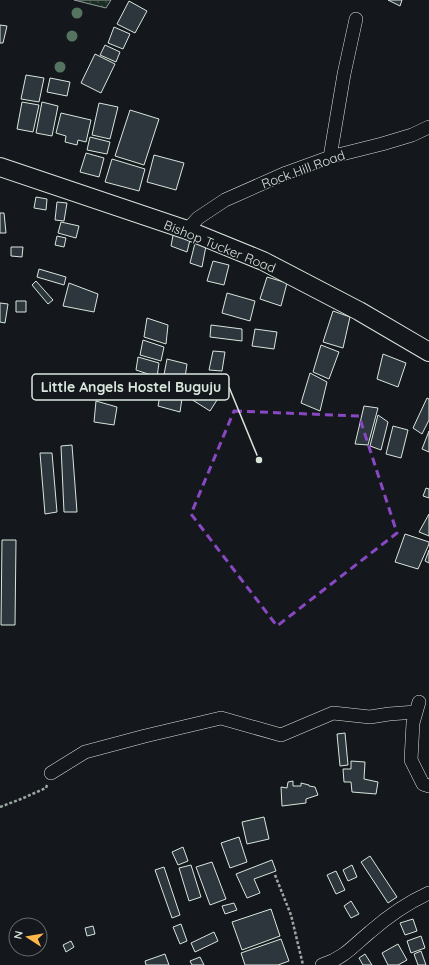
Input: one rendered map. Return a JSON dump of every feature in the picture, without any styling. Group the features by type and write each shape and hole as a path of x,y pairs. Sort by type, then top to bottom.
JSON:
{"main road":[{"name":"Bishop Tucker Road","path":"0,167 187,230 263,262 359,311 429,352"}],"street":[{"path":"330,157 342,82 356,19"},
{"name":"Rock Hill Road","path":"187,230 198,218 225,200 286,173 330,157 412,135 429,127"},
{"path":"51,773 85,752 221,718 282,736 334,713 370,717 418,707 413,723 411,760 423,784 429,786"},
{"path":"322,965 346,954 371,931 395,913 416,899 429,893"}],"path":[{"path":"0,807 21,800 46,788 51,773"},
{"path":"275,875 291,915 303,965"}],"highlighted area":[{"path":"234,411 359,416 397,533 277,626 191,514"}],"green space":[{"path":"74,0 111,0 106,8"}],"building":[{"path":"388,0 402,0 400,6"},
{"path":"129,1 147,11 135,33 117,24"},
{"path":"0,25 7,26 3,43 0,43"},
{"path":"114,27 130,34 123,49 108,43"},
{"path":"105,45 120,52 116,62 100,55"},
{"path":"95,54 115,64 101,93 81,83"},
{"path":"26,75 44,78 39,102 21,99"},
{"path":"50,78 70,82 67,96 47,92"},
{"path":"22,102 39,105 33,132 17,129"},
{"path":"42,102 58,106 52,136 36,133"},
{"path":"99,103 118,107 110,139 92,135"},
{"path":"130,110 159,119 144,165 115,156"},
{"path":"61,113 91,120 86,142 78,140 77,145 65,142 66,136 56,133"},
{"path":"90,137 110,142 107,154 87,150"},
{"path":"86,153 104,158 99,177 80,172"},
{"path":"154,155 184,163 176,190 147,182"},
{"path":"112,159 145,169 139,191 105,182"},
{"path":"36,197 47,199 46,210 34,208"},
{"path":"57,202 67,203 64,221 55,220"},
{"path":"0,213 4,213 6,233 0,233"},
{"path":"61,222 79,226 76,238 58,233"},
{"path":"174,230 191,236 187,252 171,246"},
{"path":"57,236 66,238 64,247 55,245"},
{"path":"195,243 206,246 202,267 190,263"},
{"path":"11,247 23,247 22,257 11,256"},
{"path":"213,261 229,265 224,285 207,281"},
{"path":"39,269 66,277 64,285 37,277"},
{"path":"267,277 287,283 281,306 260,299"},
{"path":"36,281 53,300 48,304 32,285"},
{"path":"69,283 98,294 94,312 63,306"},
{"path":"227,293 255,301 250,321 222,313"},
{"path":"16,301 26,301 26,312 16,312"},
{"path":"0,303 8,304 5,323 0,322"},
{"path":"333,311 350,317 343,348 323,342"},
{"path":"147,318 168,325 166,344 144,337"},
{"path":"211,325 242,329 242,341 210,337"},
{"path":"255,329 277,332 274,349 252,346"},
{"path":"143,340 164,347 161,361 140,355"},
{"path":"321,345 339,352 329,379 313,372"},
{"path":"213,351 225,352 222,371 209,370"},
{"path":"383,354 406,363 398,387 377,379"},
{"path":"138,357 159,363 157,377 136,370"},
{"path":"167,359 187,364 180,412 158,406"},
{"path":"310,373 327,382 320,411 301,403"},
{"path":"196,388 217,400 210,411 191,399"},
{"path":"427,398 429,399 429,420 422,434 413,428"},
{"path":"96,401 117,407 114,425 94,422"},
{"path":"364,406 378,408 368,445 355,444"},
{"path":"378,415 388,422 381,450 370,446"},
{"path":"393,426 408,430 401,458 386,454"},
{"path":"429,431 429,452 422,449"},
{"path":"72,445 77,512 64,512 61,446"},
{"path":"40,453 52,453 57,512 45,514"},
{"path":"426,488 429,489 429,498 423,496"},
{"path":"429,514 429,536 419,532"},
{"path":"405,534 429,542 418,569 395,562"},
{"path":"2,540 16,540 15,625 1,625"},
{"path":"429,550 429,563 425,561"},
{"path":"345,733 348,765 340,766 337,734"},
{"path":"351,761 365,762 364,779 378,782 376,794 352,792 351,782 344,782 343,769 351,769"},
{"path":"293,781 293,786 301,786 301,783 315,787 318,795 306,799 306,803 282,806 281,787 287,788 288,782"},
{"path":"264,817 269,839 247,844 242,822"},
{"path":"239,837 247,862 230,868 221,843"},
{"path":"183,847 188,861 178,865 172,852"},
{"path":"370,856 397,897 388,903 361,862"},
{"path":"272,860 276,871 254,879 260,893 247,898 236,874"},
{"path":"212,862 226,899 210,905 196,867"},
{"path":"191,865 201,897 189,901 179,868"},
{"path":"352,865 357,877 348,881 343,870"},
{"path":"164,867 180,915 172,918 155,870"},
{"path":"336,871 345,890 336,894 327,875"},
{"path":"351,901 359,914 351,918 344,906"},
{"path":"234,903 237,910 225,914 222,906"},
{"path":"271,909 280,936 242,950 232,922"},
{"path":"413,919 417,931 405,935 400,923"},
{"path":"181,924 187,941 180,944 173,927"},
{"path":"93,926 95,934 87,936 85,928"},
{"path":"214,932 218,941 195,952 191,943"},
{"path":"421,936 425,948 411,953 407,941"},
{"path":"281,939 289,961 278,965 245,965 241,953"},
{"path":"71,941 74,947 66,952 63,945"},
{"path":"398,944 407,960 398,965 388,965 382,953"},
{"path":"421,951 426,965 418,965 414,954"},
{"path":"165,954 169,965 146,965 145,961"},
{"path":"365,954 372,965 363,965 359,958"},
{"path":"200,957 204,965 192,965 190,961"}],"place":[{"name":"Little Angels Hostel Buguju","path":"259,460"}]}
